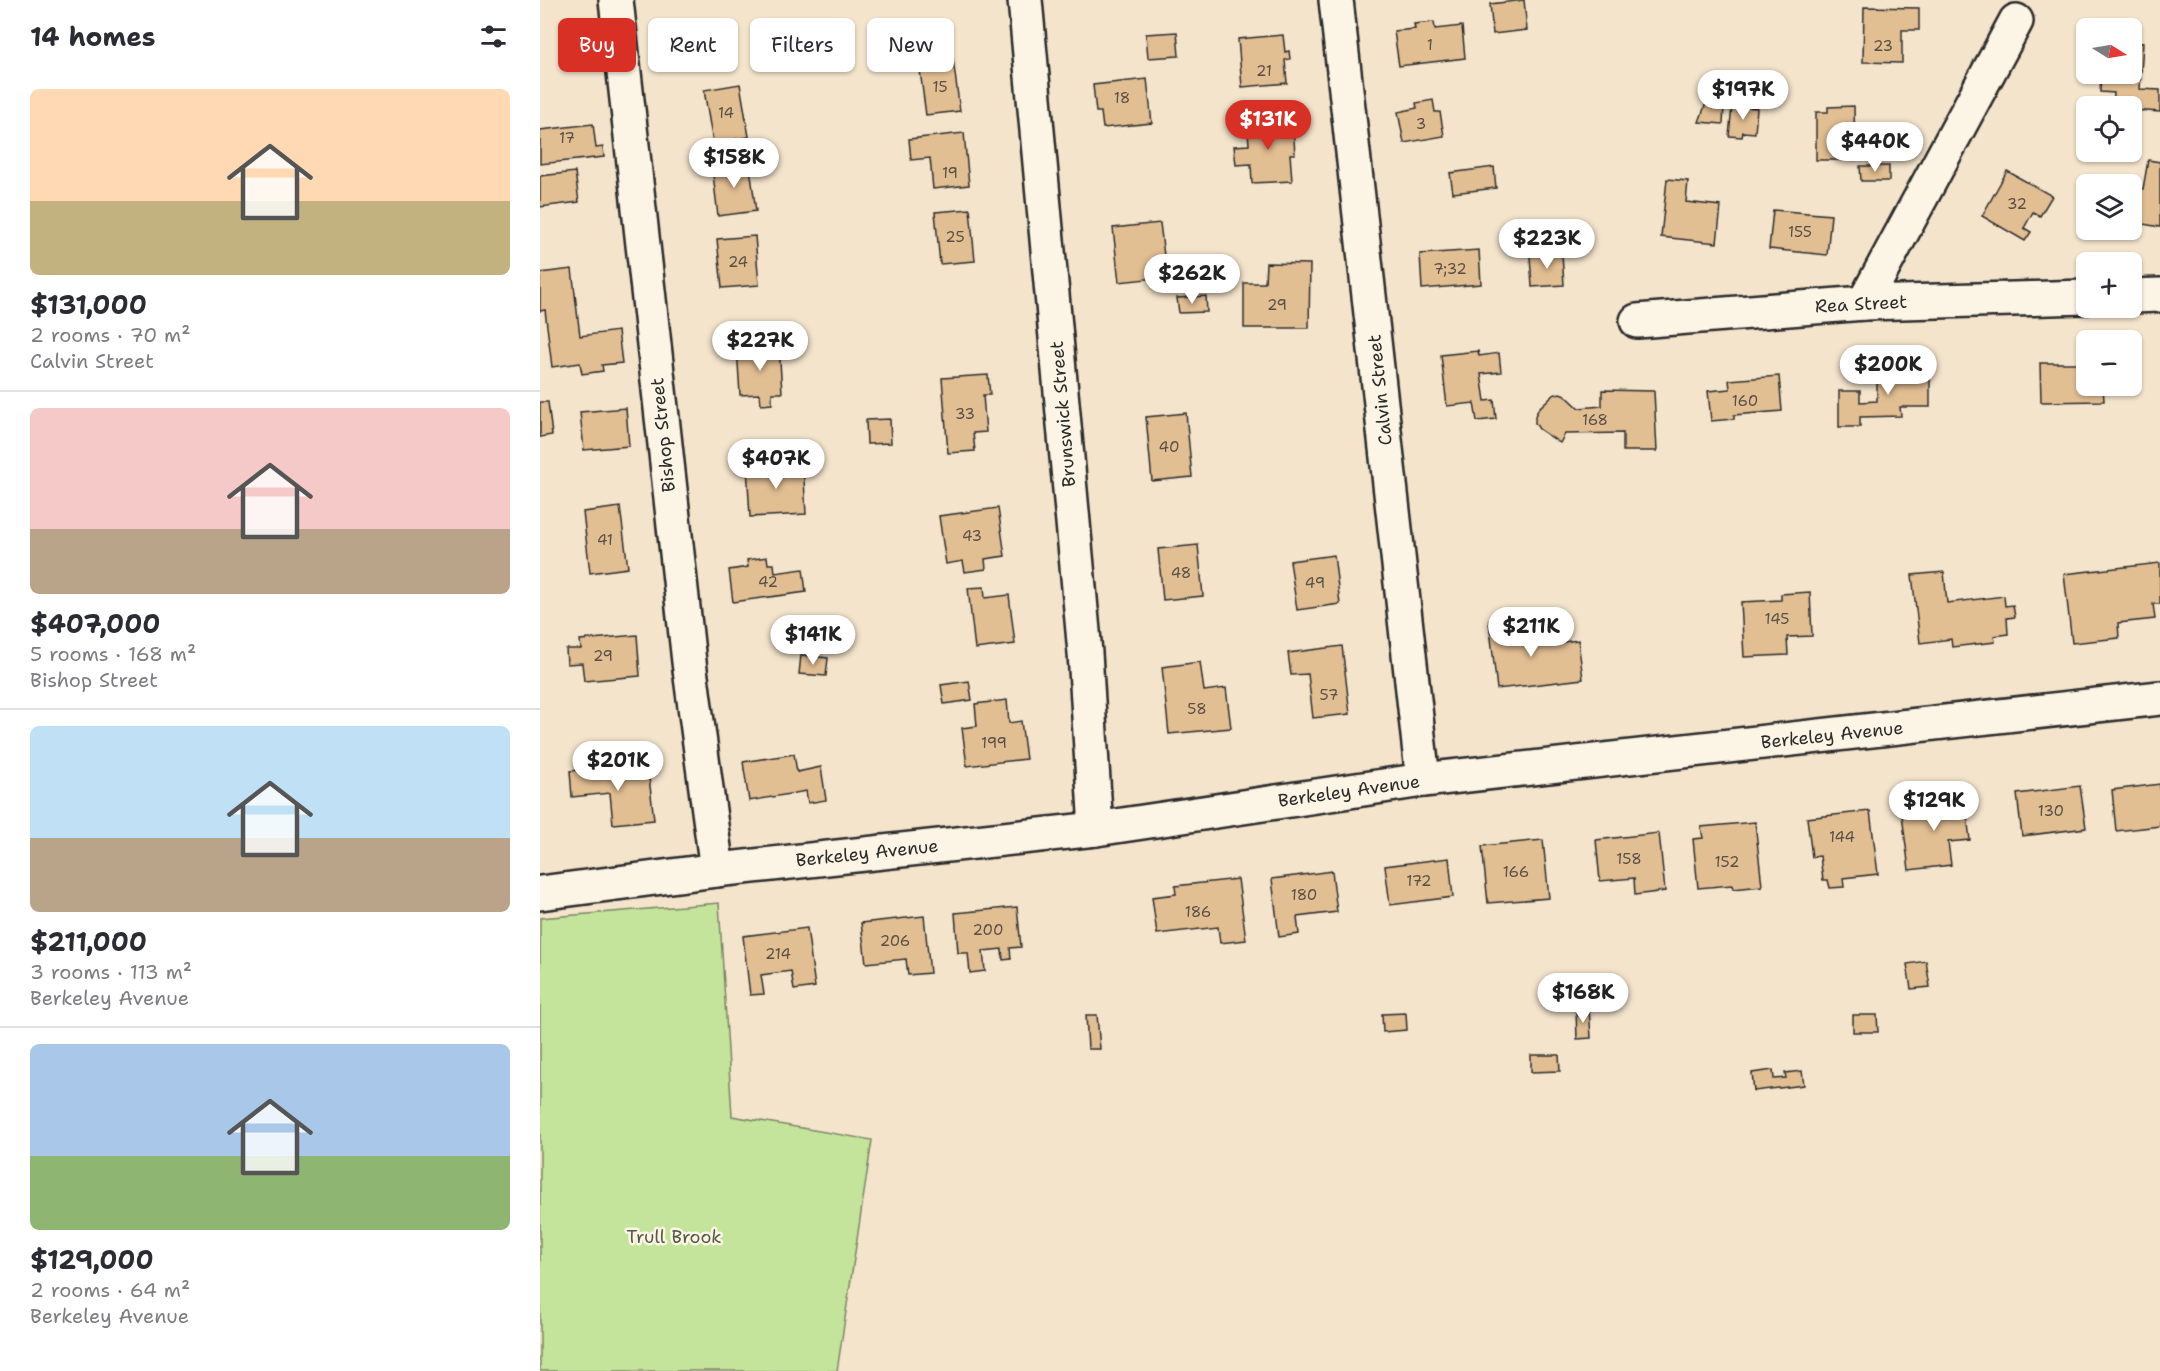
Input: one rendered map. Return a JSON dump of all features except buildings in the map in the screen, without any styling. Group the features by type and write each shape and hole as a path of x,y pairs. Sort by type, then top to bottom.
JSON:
{"street":[{"name":"Bishop Street","path":"616,0 682,605 717,870"},
{"name":"Brunswick Street","path":"1025,0 1085,653 1096,829"},
{"name":"Calvin Street","path":"1336,0 1423,780"},
{"path":"1864,303 2016,21"},
{"path":"2142,296 2160,296"},
{"name":"Rea Street","path":"1637,321 1864,303 2076,297"},
{"name":"Berkeley Avenue","path":"540,893 717,870 1096,829 1423,780 2160,699"}],"green space":[{"name":"Trull Brook","path":"719,903 732,1116 872,1140 837,1371 540,1371 540,918"}]}
